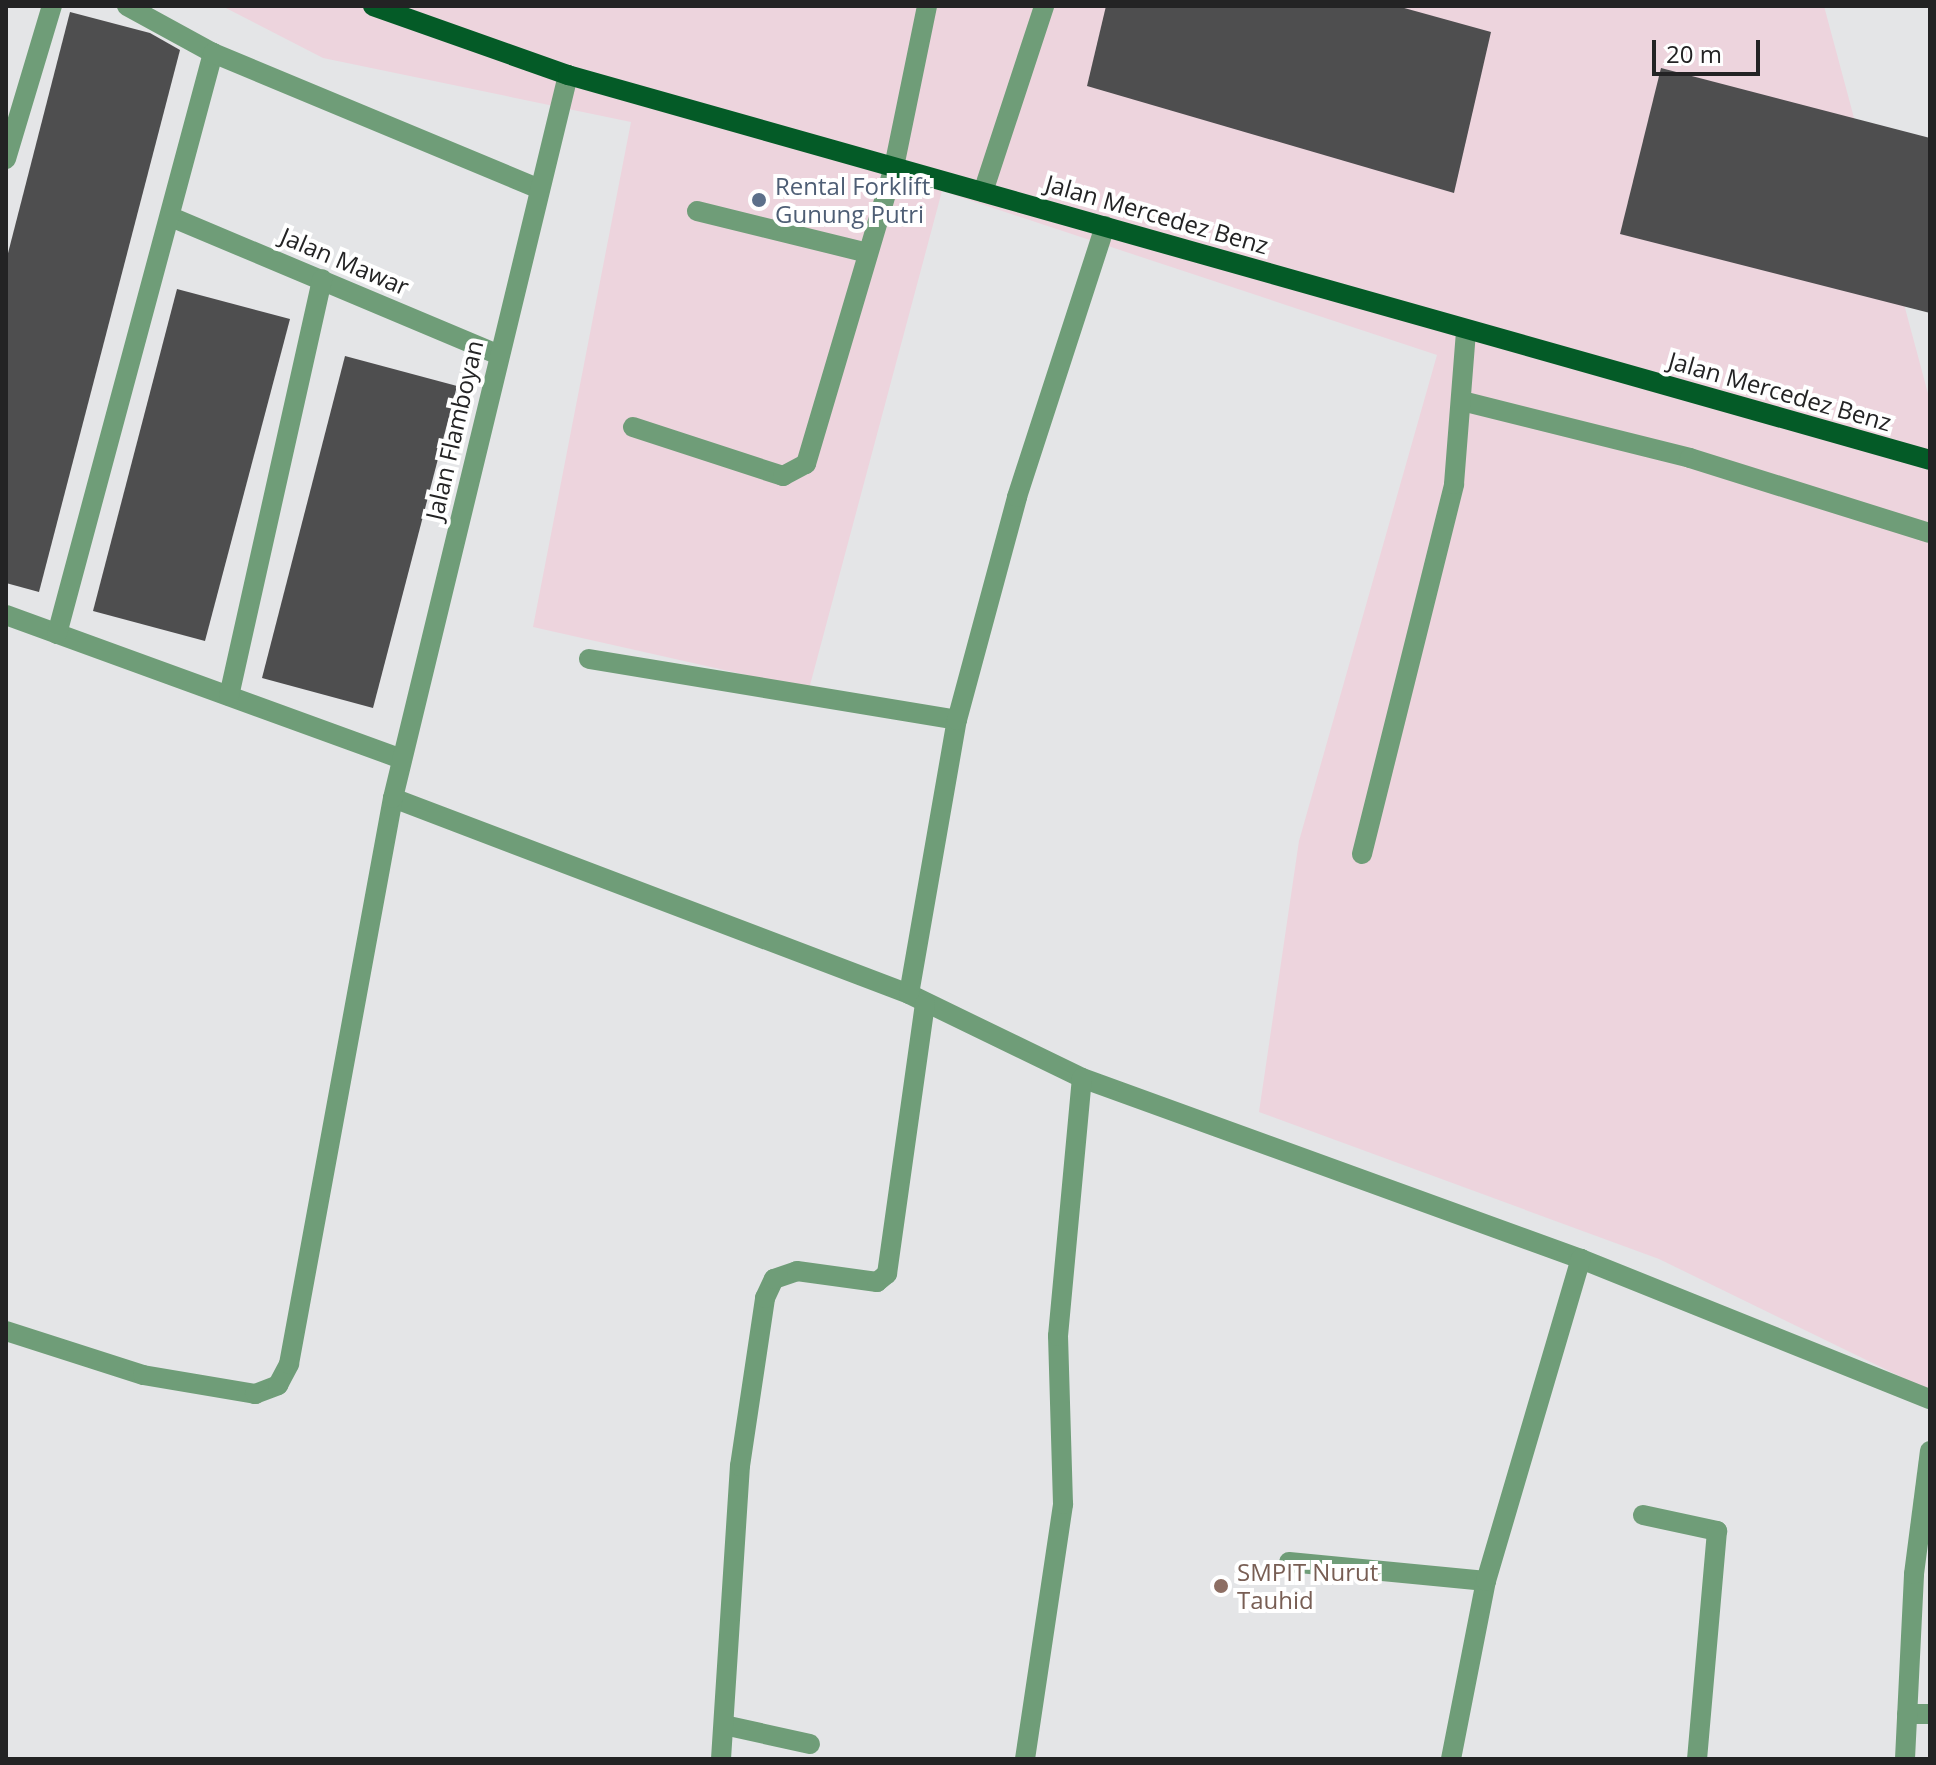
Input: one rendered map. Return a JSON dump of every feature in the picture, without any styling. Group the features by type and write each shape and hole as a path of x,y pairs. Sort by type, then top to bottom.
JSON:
{"main road":[{"name":"Jalan Mercedez Benz","path":"373,6 568,75 1930,460"}],"street":[{"path":"6,159 52,6"},
{"path":"127,6 213,53 539,189"},
{"path":"633,427 783,476 801,470 894,167 927,6"},
{"path":"983,192 1044,6"},
{"path":"57,634 213,53"},
{"name":"Jalan Flamboyan","path":"6,1331 143,1375 255,1394 278,1385 289,1364 393,798 568,75"},
{"path":"697,211 868,253"},
{"name":"Jalan Mawar","path":"171,217 499,355"},
{"path":"721,1759 724,1725 721,1680 740,1466 765,1298 774,1279 797,1271 877,1282 887,1274 917,999 957,720 1017,497 1105,226"},
{"path":"229,696 322,279"},
{"path":"1362,854 1454,484 1466,330"},
{"path":"1462,401 1690,458 1930,533"},
{"path":"6,615 402,759"},
{"path":"589,659 957,720"},
{"path":"393,798 917,999 1082,1078 1581,1259 1930,1399"},
{"path":"1025,1759 1063,1504 1058,1336 1082,1078"},
{"path":"1451,1759 1486,1581 1581,1259"},
{"path":"1905,1759 1930,1451"},
{"path":"1643,1515 1717,1531 1697,1759"},
{"path":"1289,1562 1486,1581"},
{"path":"1907,1714 1930,1714"},
{"path":"724,1725 810,1744"}],"shaded area":[{"path":"222,6 1824,6 1930,401 1930,1391 1659,1259 1259,1112 1299,841 1437,355 942,191 809,689 533,627 631,122 323,58"}],"building":[{"path":"1106,6 1397,6 1491,32 1454,193 1087,86"},
{"path":"70,12 150,33 180,50 39,592 6,583 6,261"},
{"path":"1661,68 1930,138 1930,313 1620,234"},
{"path":"177,289 290,319 205,641 93,611"},
{"path":"345,356 457,386 373,708 262,678"}],"place":[{"name":"Rental Forklift Gunung Putri","path":"759,200"},
{"name":"SMPIT Nurut Tauhid","path":"1221,1586"}]}
